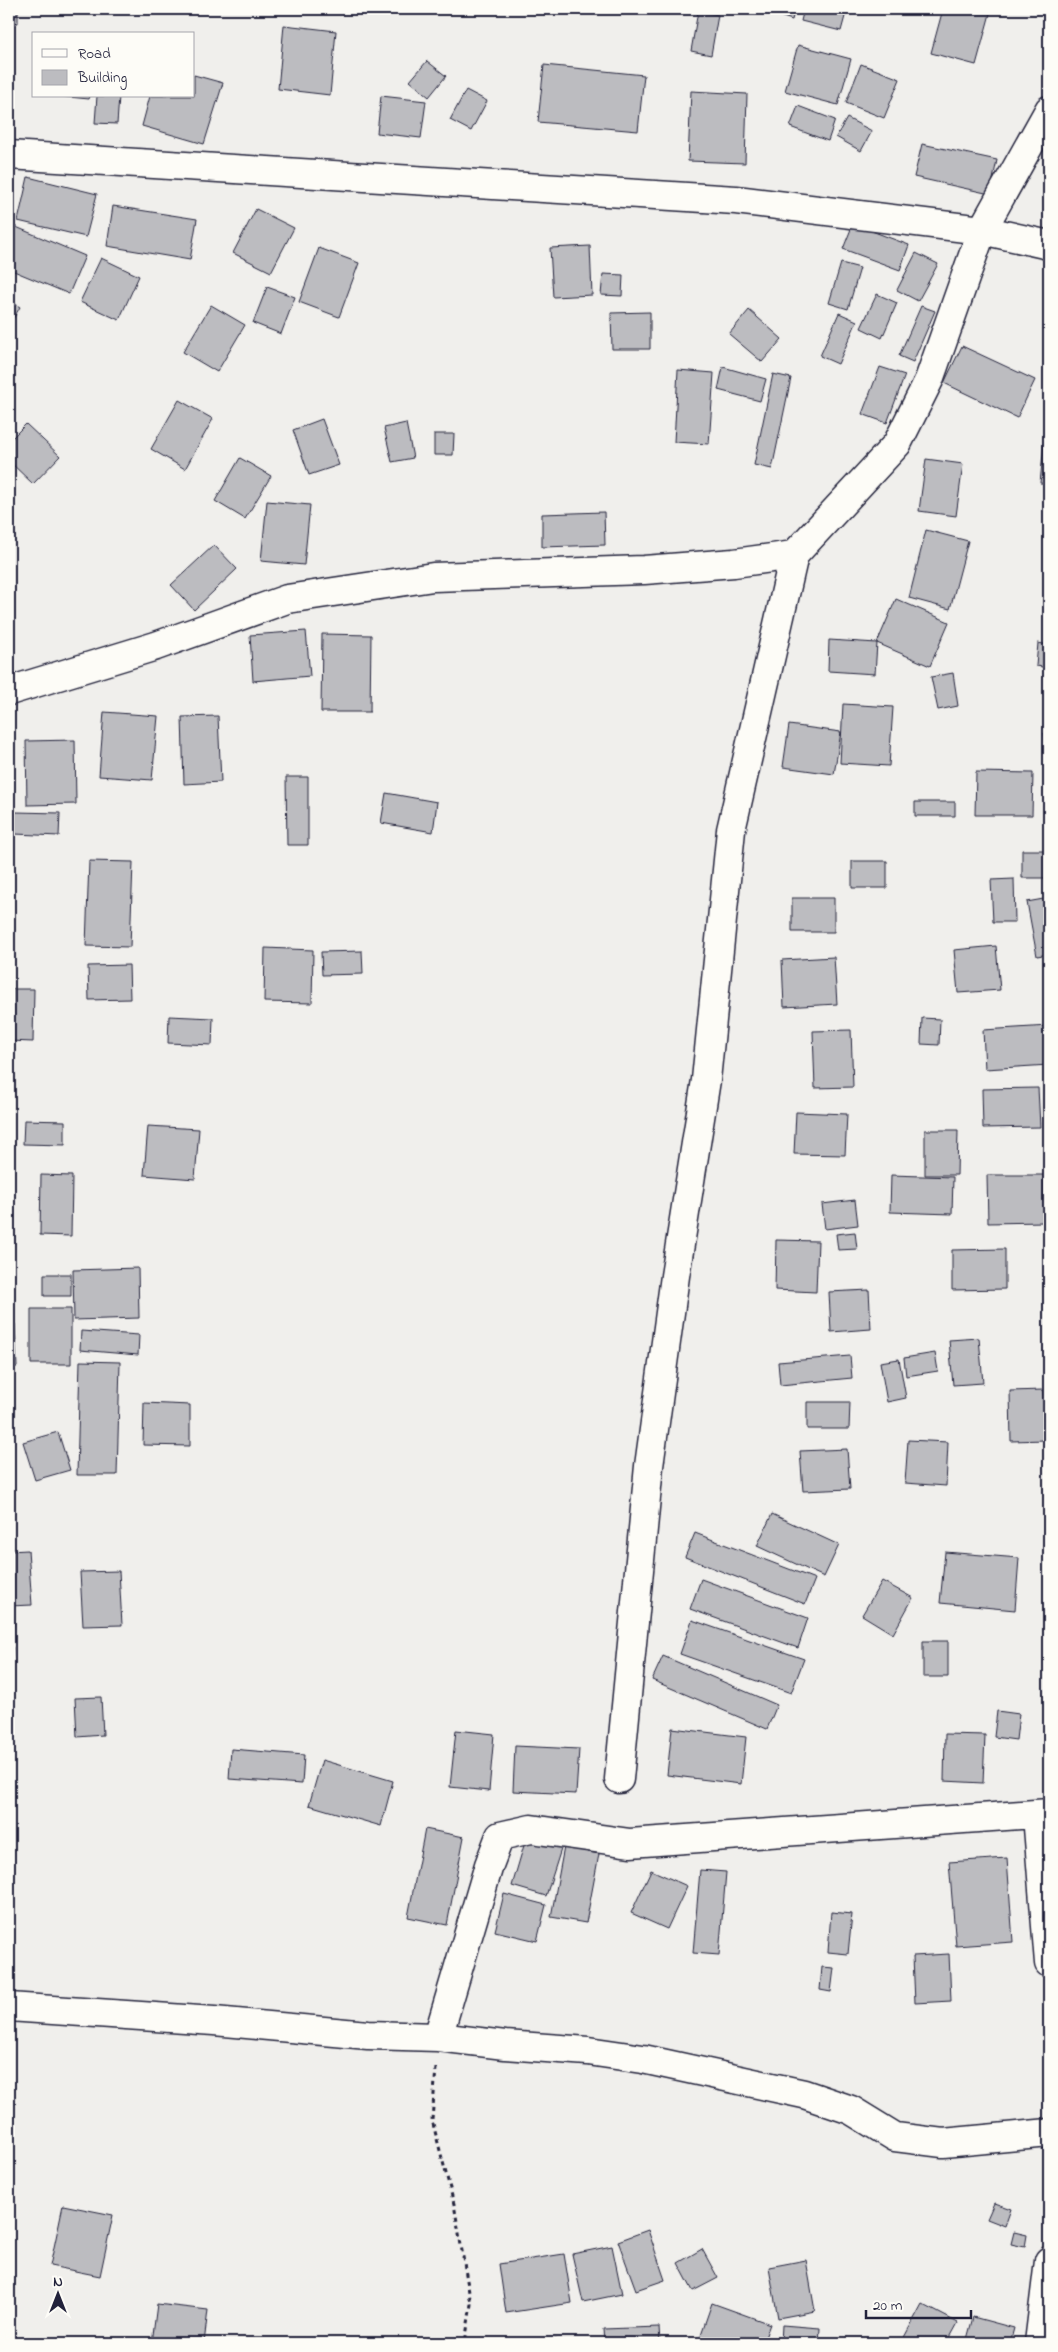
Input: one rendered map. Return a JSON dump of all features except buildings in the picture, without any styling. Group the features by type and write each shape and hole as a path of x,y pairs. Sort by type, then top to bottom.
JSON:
{"street":[{"path":"619,1778 649,1466 675,1276 706,1080 731,830 794,556 897,444 929,380 982,230 1049,110"},
{"path":"9,155 736,200 982,230 1049,245"},
{"path":"9,691 156,646 287,598 433,577 644,570 794,556"},
{"path":"438,2037 489,1865 500,1836 531,1829 630,1843 1043,1814 1049,1963"},
{"path":"9,2007 214,2021 368,2035 438,2037 505,2045 588,2050 642,2059 804,2094 851,2110 895,2137 943,2142 1049,2133"},
{"path":"1039,2343 1049,2261"}],"path":[{"path":"438,2037 432,2120 454,2204 471,2304 465,2343"}]}
